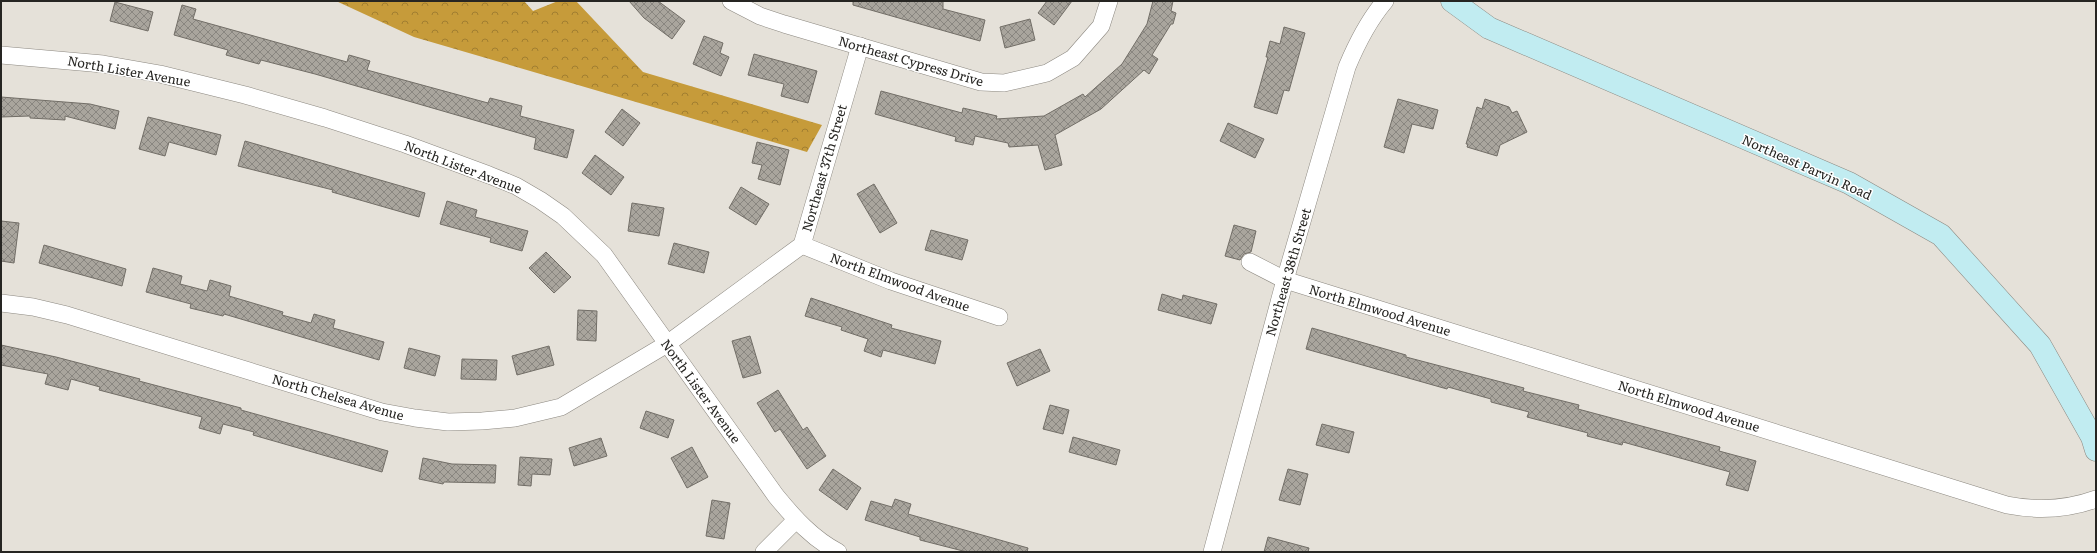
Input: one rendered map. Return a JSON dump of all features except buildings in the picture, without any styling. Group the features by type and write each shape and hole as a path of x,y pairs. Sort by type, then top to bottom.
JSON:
{"main road":[{"name":"Northeast Parvin Road","path":"1452,1 1489,28 1849,183 1941,234 2040,344 2092,437 2096,450"}],"street":[{"name":"Northeast Cypress Drive","path":"731,1 766,18 981,82 1004,83 1047,73 1073,58 1101,26 1109,1"},
{"name":"Northeast 38th Street","path":"1212,552 1285,280 1347,67 1356,45 1369,22 1385,1"},
{"name":"Northeast 37th Street","path":"667,344 802,245 860,46"},
{"name":"North Lister Avenue","path":"1,55 103,64 160,74 245,95 325,118 405,144 516,186 563,216 590,239 621,277 667,344 737,440 755,469 796,520 827,546 838,552"},
{"name":"North Elmwood Avenue","path":"802,245 891,281 999,317"},
{"name":"North Elmwood Avenue","path":"1250,262 1285,280 2007,505 2028,509 2049,509 2070,507 2096,499"},
{"name":"North Chelsea Avenue","path":"1,303 33,307 67,315 382,412 448,422 515,418 561,406 667,344"},
{"path":"764,552 796,520"}],"green space":[{"path":"336,1 524,1 533,11 558,1 576,1 643,72 822,125 807,152 414,37"}]}
